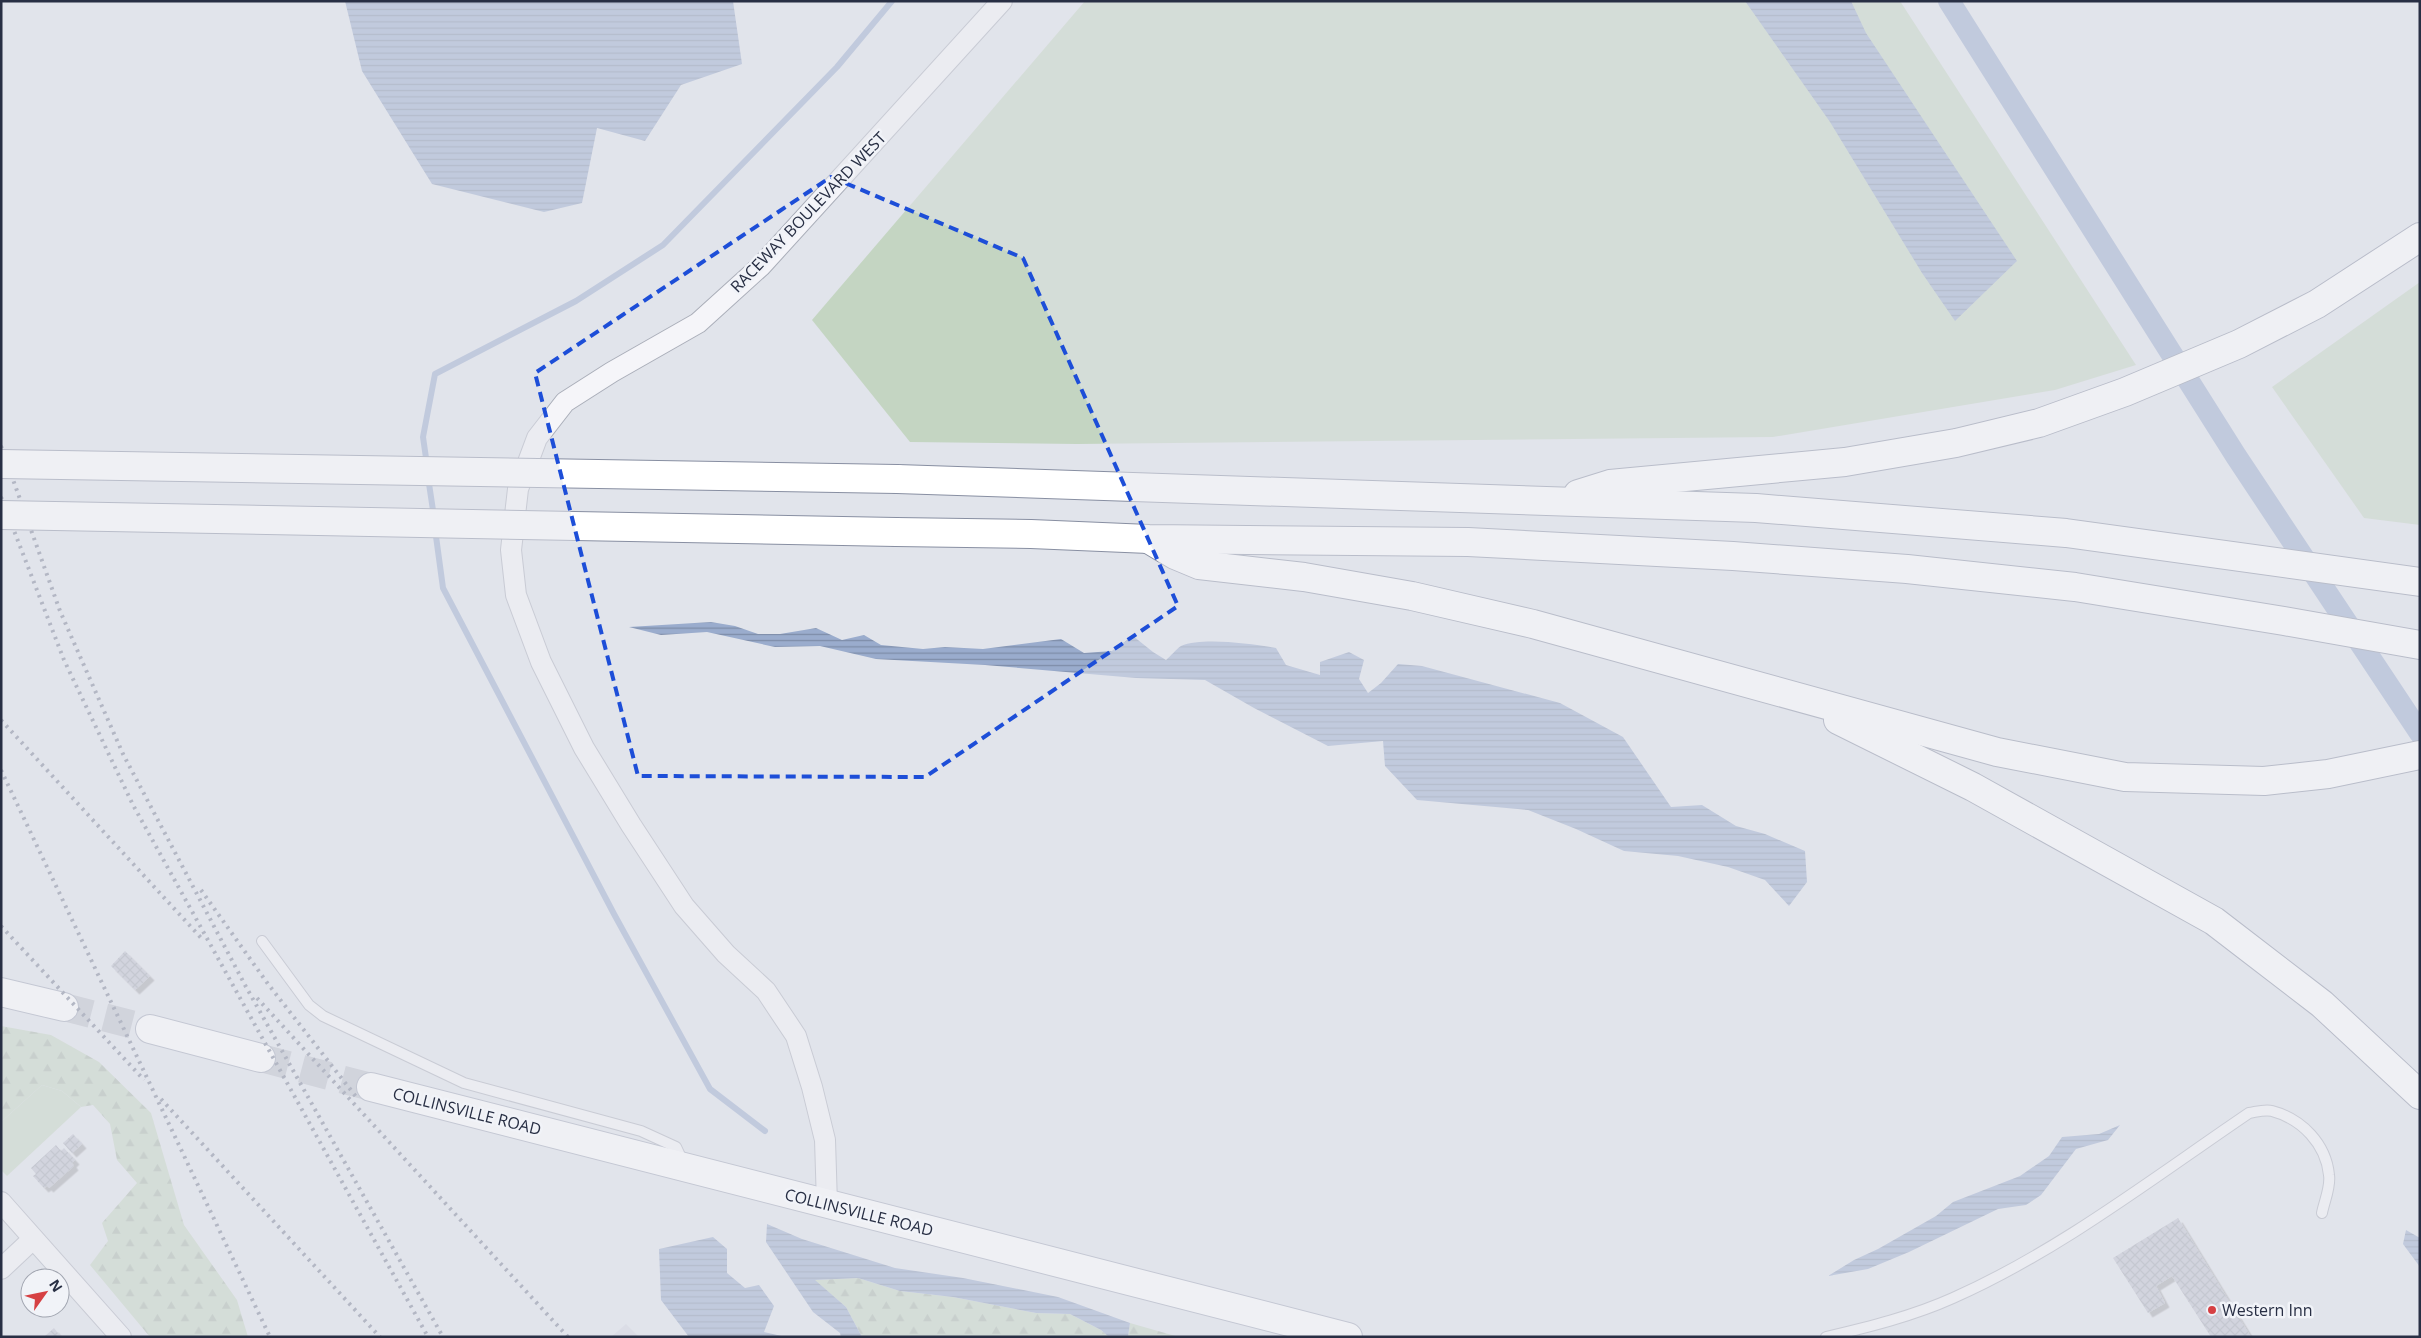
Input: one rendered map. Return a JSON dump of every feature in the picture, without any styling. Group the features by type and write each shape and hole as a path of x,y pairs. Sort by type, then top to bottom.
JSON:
{"main road":[{"path":"1552,501 1610,484 1845,462 1956,443 2039,423 2125,392 2239,344 2317,304 2420,237"},
{"path":"1,464 897,479 1756,508 2066,533 2420,582"},
{"path":"1,515 1031,534 1148,539 1468,542 1752,557 1907,569 2075,587 2420,645"},
{"path":"1148,539 1175,555 1199,565 1304,577 1412,596 1532,624 1997,752 2125,777 2264,781 2328,774 2420,755"},
{"path":"1778,691 1973,787 2214,921 2322,1004 2420,1095"},
{"path":"1,992 64,1007"},
{"path":"150,1029 261,1058"},
{"name":"COLLINSVILLE ROAD","path":"371,1086 1348,1337"}],"street":[{"name":"RACEWAY BOULEVARD WEST","path":"827,1204 825,1140 796,1036 766,991 726,954 684,906 584,748 540,662 516,595 511,550 518,489 537,438 565,402 612,372 698,323 761,266 1002,1"},
{"path":"1,1202 122,1337"},
{"path":"1,1269 33,1239"}],"lane":[{"path":"262,941 309,1005 323,1016 464,1083 641,1131 676,1147 686,1168"},
{"path":"1826,1337 1875,1326 1952,1299 2013,1269 2098,1215 2249,1113 2270,1110 2293,1120 2310,1133 2324,1150 2330,1177 2322,1213"}],"highlighted area":[{"path":"831,177 1023,258 1178,606 925,777 638,776 535,373"}],"shaded area":[{"path":"626,1324 639,1337 611,1337"}],"green space":[{"path":"1085,1 1900,1 2136,365 2055,390 1773,437 1077,444 910,442 812,320"},
{"path":"2420,282 2420,525 2364,518 2272,387"},
{"path":"1,1026 51,1035 99,1062 151,1113 184,1225 237,1300 248,1337 150,1337 90,1265 108,1241 102,1223 137,1183 117,1160 110,1124 93,1105 81,1107 62,1091 42,1085 1,1122"},
{"path":"42,1085 62,1091 81,1107 7,1176 1,1170 1,1122"},
{"path":"858,1278 900,1291 953,1297 1036,1313 1070,1314 1101,1330 1109,1337 862,1337 846,1307 814,1280"},
{"path":"1130,1323 1179,1337 1128,1337"}],"water":[{"path":"345,1 733,1 742,64 681,85 645,141 597,128 582,203 544,212 432,184 362,71"},
{"path":"1745,1 1851,1 1866,33 2017,261 1955,321 1922,273 1830,122"},
{"path":"711,622 735,626 758,634 780,634 816,628 842,640 864,635 881,645 923,649 945,647 983,649 1061,639 1084,653 1112,651 1133,636 1166,660 1181,646 1190,643 1241,643 1276,648 1286,665 1320,675 1320,662 1349,652 1364,660 1359,679 1368,693 1381,683 1398,664 1422,666 1560,703 1623,737 1671,807 1702,805 1736,826 1765,834 1805,851 1807,882 1789,906 1765,880 1728,867 1678,856 1624,851 1528,810 1417,800 1385,766 1383,741 1328,746 1254,708 1205,680 1136,678 985,665 876,659 820,646 775,647 707,632 661,635 629,627"},
{"path":"2120,1125 2108,1140 2076,1149 2041,1195 2026,1205 1998,1209 1909,1252 1868,1269 1828,1276 1936,1216 1953,1202 2020,1176 2049,1156 2062,1137 2099,1134"},
{"path":"767,1224 802,1239 895,1268 963,1278 1058,1297 1130,1323 1128,1337 1109,1337 1101,1330 1070,1314 1036,1313 953,1297 900,1291 858,1278 815,1280 846,1307 862,1337 841,1337 840,1333 813,1312 766,1242"},
{"path":"2406,1230 2420,1238 2420,1267 2403,1244"},
{"path":"713,1237 727,1249 727,1273 745,1288 759,1285 774,1306 764,1332 786,1337 689,1337 661,1300 659,1249"}],"building":[{"path":"125,951 150,976 135,990 111,966"},
{"path":"73,1134 82,1144 72,1153 63,1143"},
{"path":"56,1145 61,1151 64,1148 75,1160 72,1163 74,1166 49,1188 47,1186 44,1188 33,1176 36,1174 31,1168"},
{"path":"2178,1218 2251,1337 2211,1337 2172,1276 2156,1286 2165,1303 2148,1313 2113,1258"},
{"path":"54,1328 61,1337 44,1337"}],"waterway":[{"path":"427,465 423,437 435,374 576,301 663,245 837,67 892,1"},
{"path":"1949,1 2236,456 2420,733"},
{"path":"428,477 434,517"},
{"path":"435,529 443,588 614,914 710,1089 765,1131"}],"tunnel":[{"path":"64,1007 150,1029"},
{"path":"261,1058 371,1087"}],"railway":[{"path":"1,446 60,611 123,754 245,985 443,1337"},
{"path":"1,497 64,660 133,805 428,1337"},
{"path":"1,720 203,940"},
{"path":"1,770 270,1337"},
{"path":"201,890 268,984 357,1098"},
{"path":"1,926 144,1080"},
{"path":"257,998 568,1337"},
{"path":"161,1099 380,1337"}],"place":[{"name":"Western Inn","path":"2212,1310"}]}
